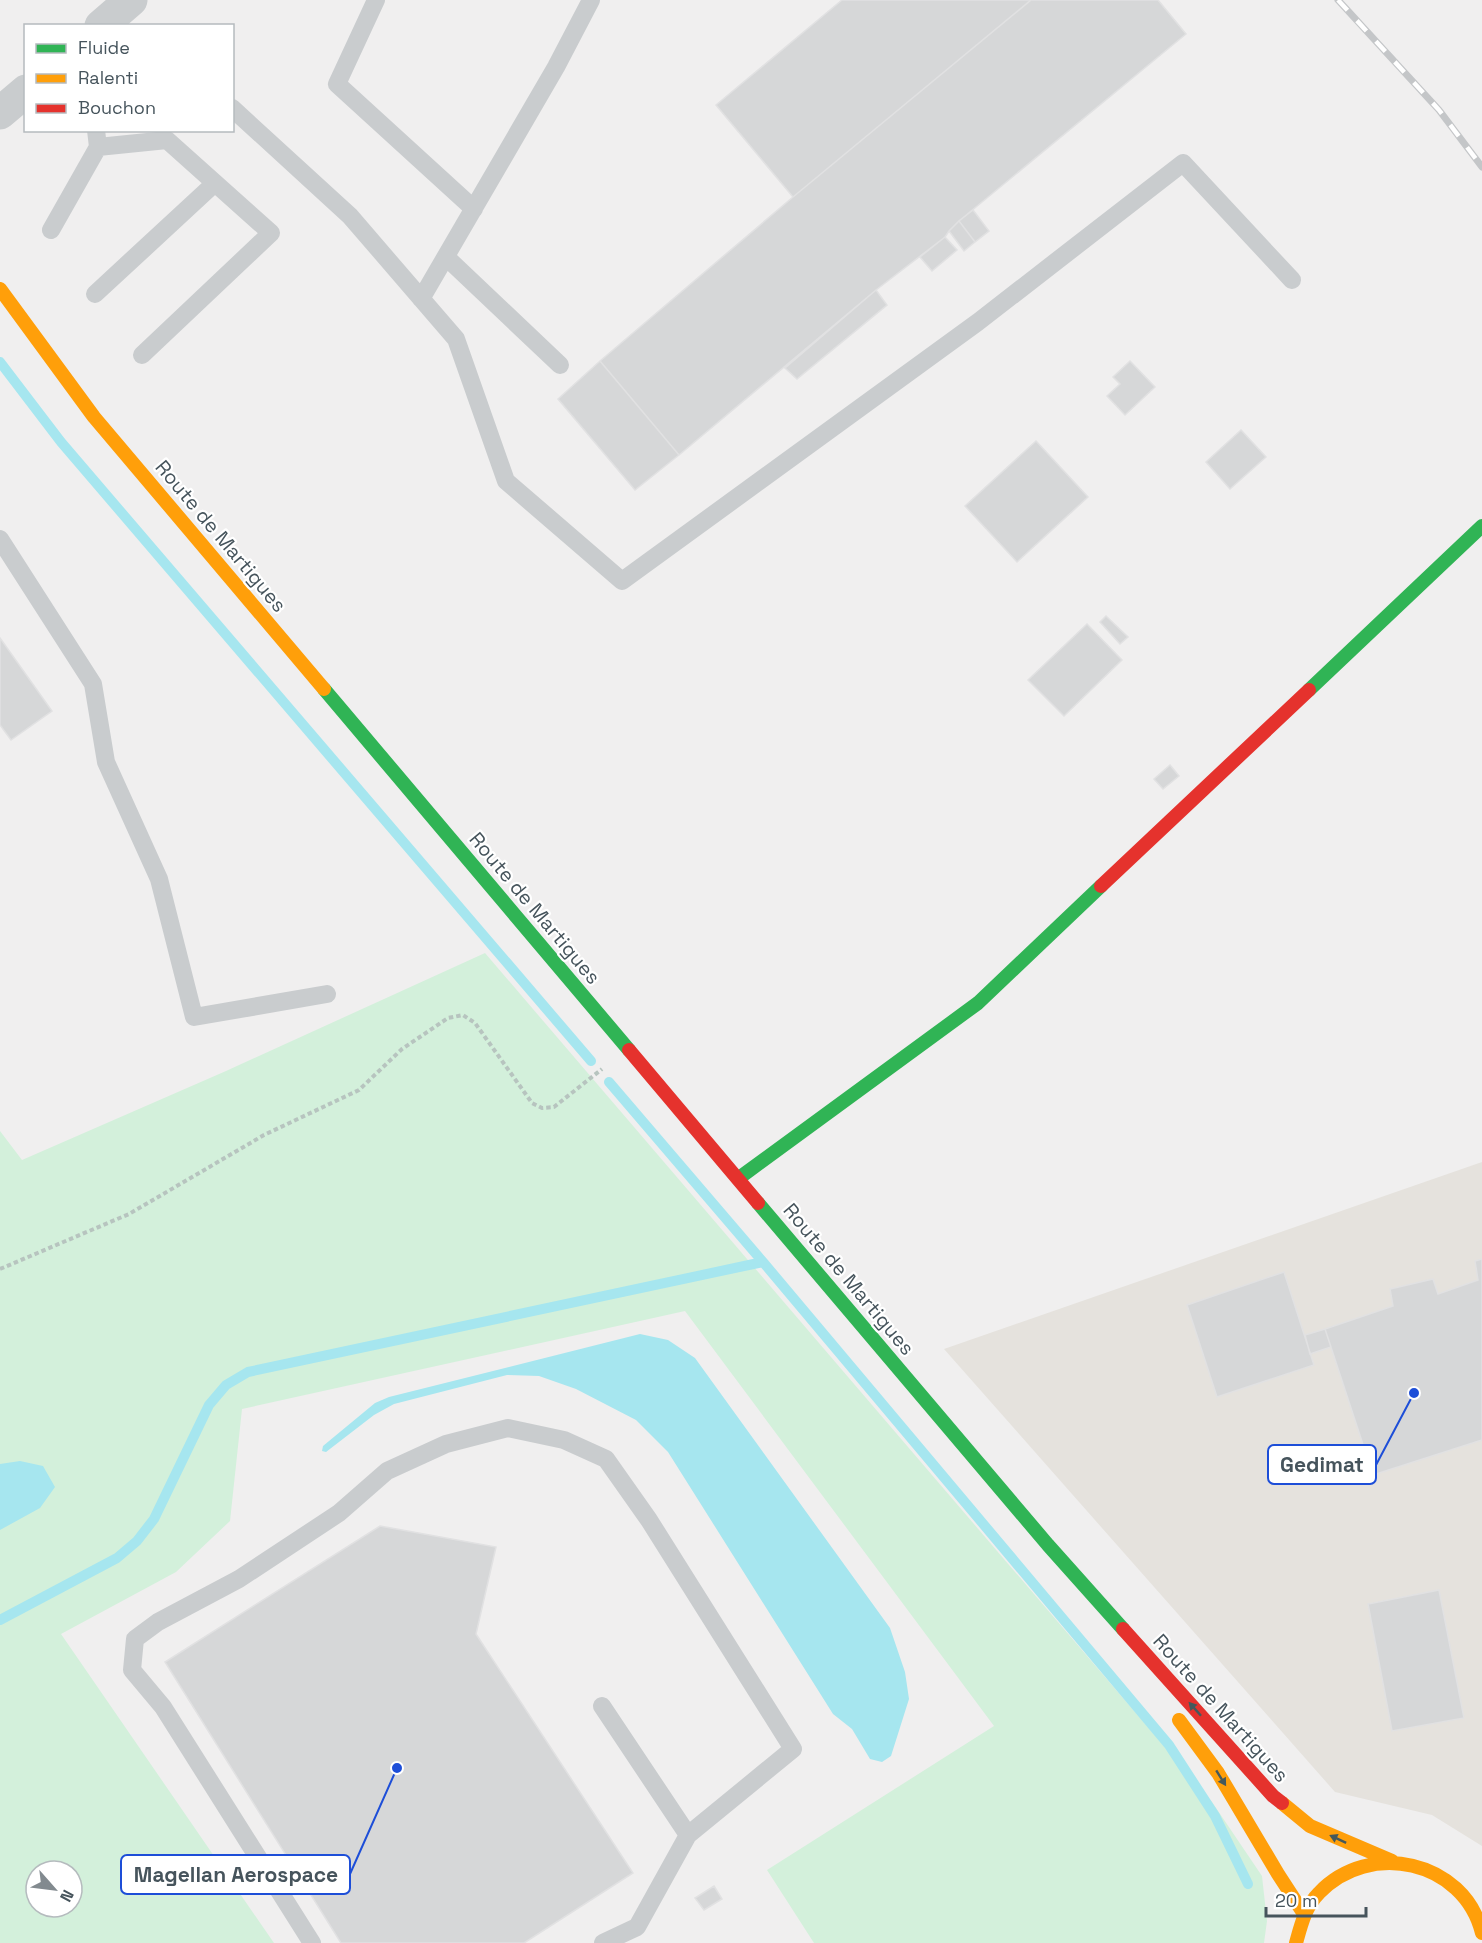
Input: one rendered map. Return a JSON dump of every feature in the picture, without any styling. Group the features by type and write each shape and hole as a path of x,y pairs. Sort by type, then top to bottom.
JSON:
{"main road":[{"name":"Route de Martigues","path":"0,289 94,417 1048,1545 1273,1796 1310,1826 1392,1861"},
{"path":"739,1178 978,1003 1482,526"},
{"name":"Route de Martigues","path":"1048,1545 1140,1669"},
{"name":"Route de Martigues","path":"1169,1706 1218,1773 1304,1914"},
{"path":"1296,1943 1304,1914 1320,1892 1341,1875 1365,1864 1392,1861 1421,1866 1446,1879 1468,1900 1482,1934"}],"street":[{"path":"0,113 24,93"},
{"path":"1446,1879 1482,1893"}],"lane":[{"path":"376,0 336,84 474,209"},
{"path":"421,299 556,67 591,0"},
{"path":"234,110 350,216 456,339 506,481 622,581 978,322 1183,163 1292,280"},
{"path":"51,230 97,139 167,140 271,233 142,355"},
{"path":"96,294 216,183"},
{"path":"446,257 560,365"},
{"path":"0,539 93,684 106,762 159,879 194,1017 327,994"},
{"path":"312,1943 163,1707 132,1670 135,1639 158,1622 239,1579 309,1533 339,1513 387,1471 446,1444 508,1428 564,1440 606,1459 649,1520 794,1749 688,1834 637,1927 603,1943"},
{"path":"602,1706 688,1834"}],"path":[{"path":"0,1269 129,1214 264,1135 359,1090 402,1049 448,1018 463,1015 475,1023 532,1103 542,1108 554,1107 628,1048"}],"shaded area":[{"path":"1482,1162 1482,1846 1432,1815 1335,1792 944,1349"}],"green space":[{"path":"485,953 1212,1802 1262,1876 1267,1921 1264,1943 814,1943 767,1870 994,1726 685,1311 242,1409 230,1521 176,1572 61,1634 274,1943 0,1943 0,1131 22,1160 226,1071"}],"water":[{"path":"640,1334 668,1340 695,1358 890,1628 905,1672 909,1699 891,1756 882,1762 870,1759 852,1729 833,1714 668,1452 636,1420 576,1389 539,1376 507,1375 394,1404 374,1415 326,1452 322,1451 323,1446 375,1403 389,1397"},
{"path":"20,1461 43,1466 55,1487 40,1508 0,1530 0,1464"}],"building":[{"path":"842,0 1031,0 793,197 716,105"},
{"path":"1031,0 1158,0 1186,34 959,221 945,237 876,290 679,455 600,361"},
{"path":"973,210 989,231 975,242 959,221"},
{"path":"959,221 975,242 964,251 949,231"},
{"path":"945,237 957,250 932,271 920,257"},
{"path":"876,290 887,305 797,379 785,368"},
{"path":"600,361 679,455 635,490 558,399"},
{"path":"1130,361 1155,387 1125,415 1107,396 1120,384 1113,377"},
{"path":"1241,430 1266,457 1230,489 1206,462"},
{"path":"1036,441 1088,497 1017,562 965,506"},
{"path":"1106,616 1128,637 1120,644 1100,622"},
{"path":"1087,624 1122,660 1064,716 1028,680"},
{"path":"0,638 52,711 11,740 0,725"},
{"path":"1170,765 1179,776 1163,789 1154,779"},
{"path":"1482,1259 1482,1440 1373,1475 1325,1329 1393,1306 1390,1289 1433,1279 1438,1294 1478,1280 1475,1261"},
{"path":"1284,1272 1314,1365 1217,1397 1187,1305"},
{"path":"1325,1329 1331,1347 1310,1354 1305,1335"},
{"path":"380,1526 496,1547 476,1634 633,1873 524,1943 341,1943 165,1662"},
{"path":"1439,1590 1464,1718 1392,1731 1368,1604"},
{"path":"714,1886 722,1899 704,1910 695,1898"}],"waterway":[{"path":"0,362 61,442 591,1061"},
{"path":"609,1082 763,1262"},
{"path":"0,1620 117,1558 137,1541 154,1519 209,1405 226,1385 248,1372 763,1262 1169,1745 1215,1816 1248,1884"}],"railway":[{"path":"1338,0 1439,110 1482,167"}],"traffic: fast":[{"path":"1309,690 1482,526"},
{"path":"324,689 629,1050"},
{"path":"739,1178 978,1003 1101,886"},
{"path":"758,1203 1048,1545 1123,1629"}],"traffic: slow":[{"path":"0,289 94,417 324,689"},
{"path":"1179,1720 1218,1773 1304,1914"},
{"path":"1282,1803 1310,1826 1392,1861"},
{"path":"1296,1943 1307,1910 1319,1893 1340,1877 1363,1867 1388,1863 1412,1866 1436,1874 1456,1888 1472,1908 1482,1933"}],"traffic: jam":[{"path":"1101,886 1309,690"},
{"path":"629,1050 758,1203"},
{"path":"1123,1629 1273,1796 1282,1803"}],"place":[{"name":"Gedimat","path":"1414,1393"},
{"name":"Magellan Aerospace","path":"397,1768"}]}
